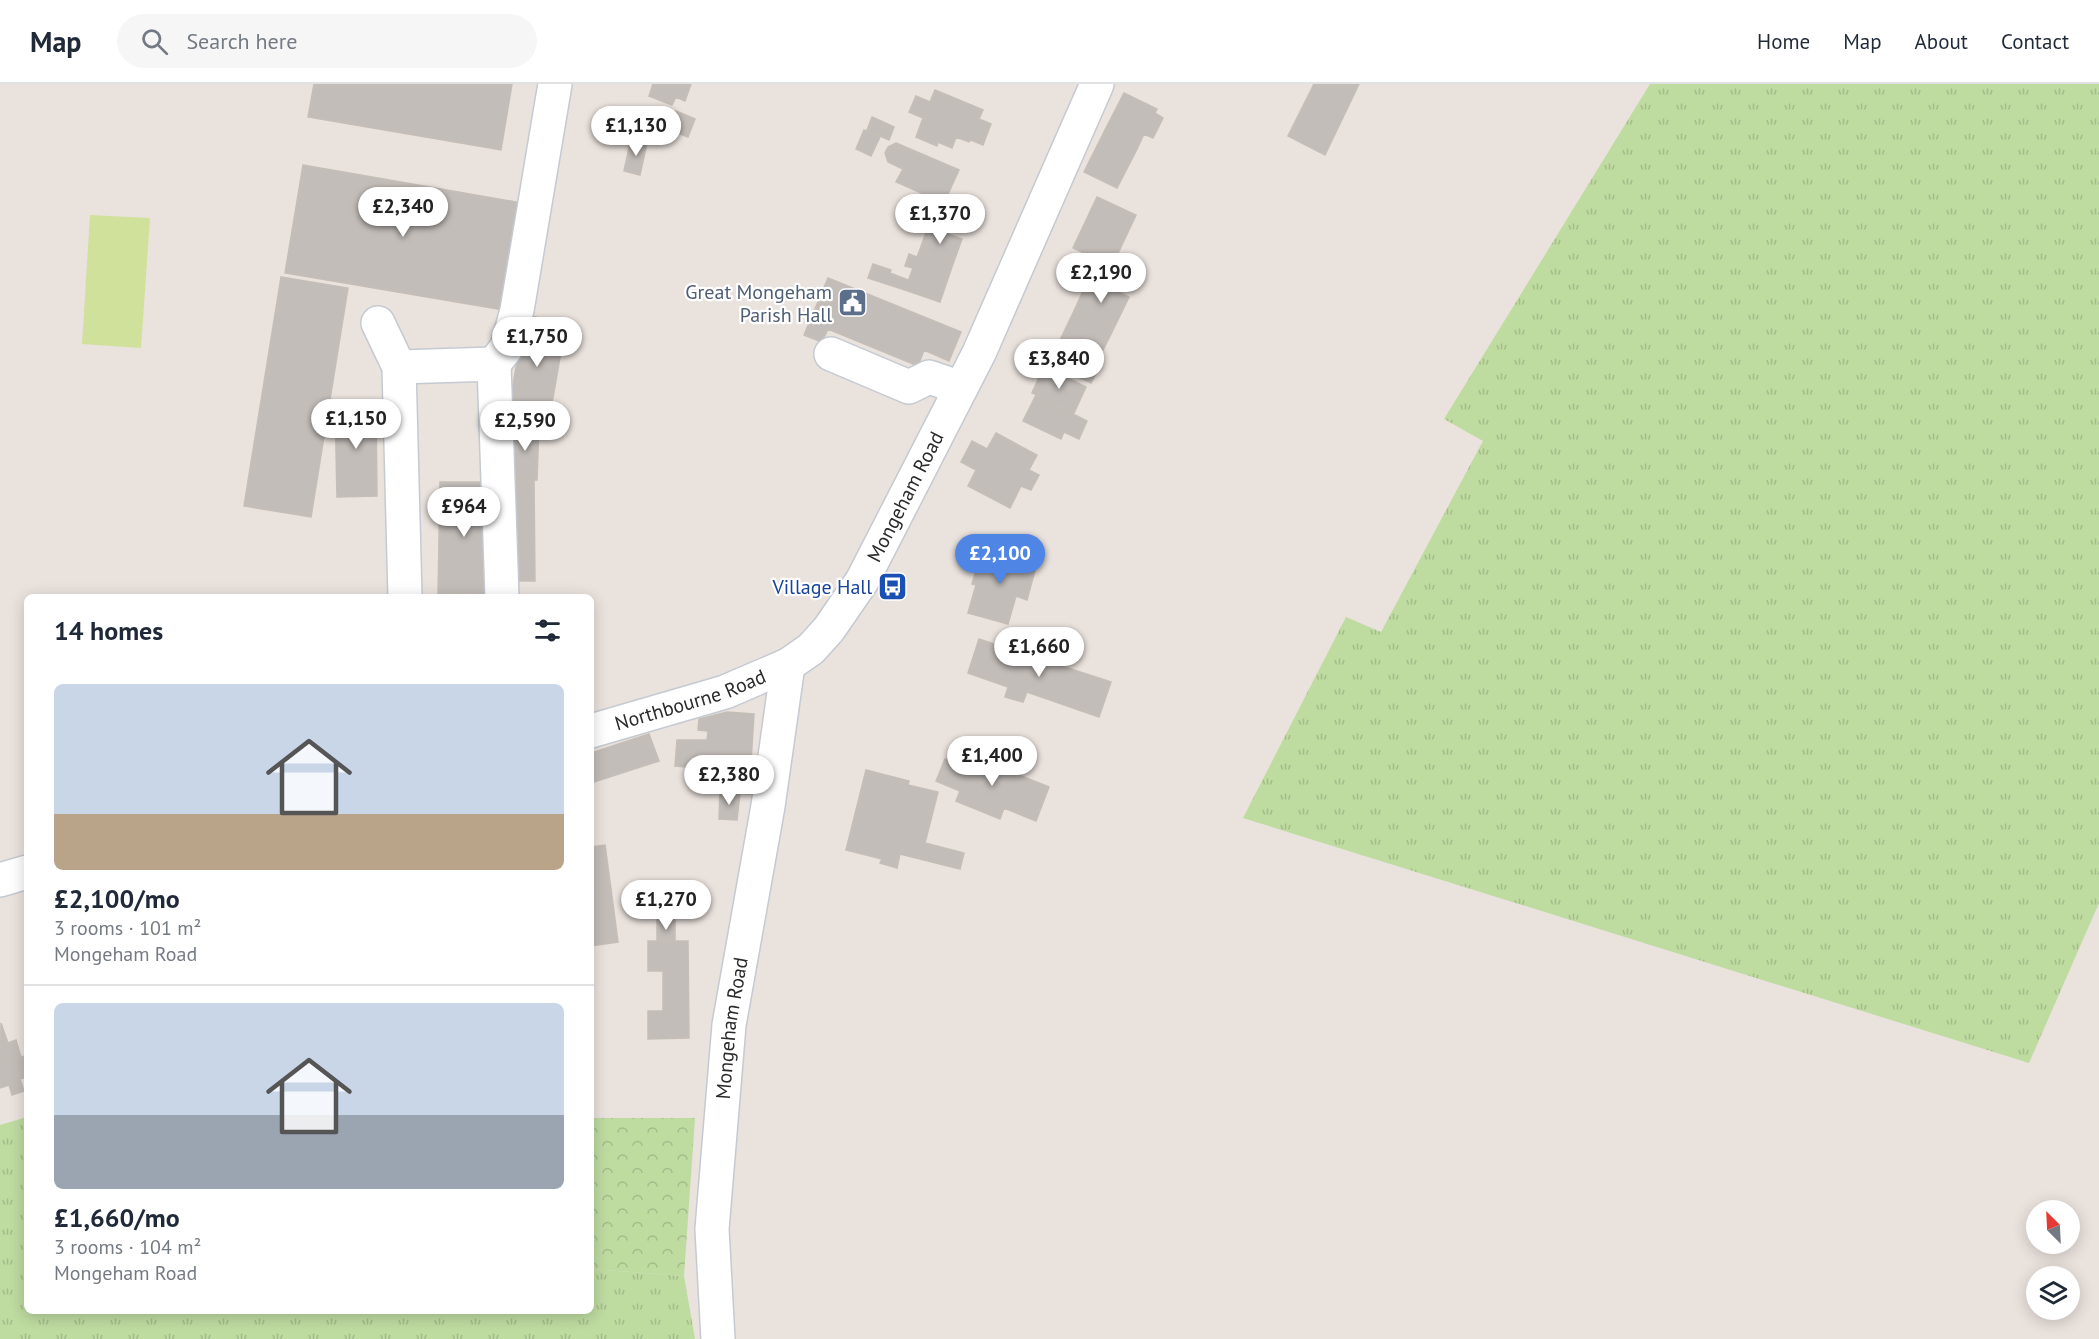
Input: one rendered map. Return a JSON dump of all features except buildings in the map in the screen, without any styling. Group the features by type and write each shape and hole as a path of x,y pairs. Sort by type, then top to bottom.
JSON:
{"street":[{"path":"502,594 494,364 507,346 518,310 555,84"},
{"name":"Mongeham Road","path":"718,1339 712,1228 729,1025 768,806 788,665 811,649 829,629 862,581 979,353 1097,84"},
{"path":"378,323 399,367 405,594"},
{"path":"831,354 909,387 928,376 961,388"},
{"path":"399,367 494,364"},
{"name":"Northbourne Road","path":"594,730 725,692 788,665"},
{"path":"0,880 24,873"}],"green space":[{"path":"1650,84 2099,84 2099,903 2029,1063 1243,818 1346,617 1381,632 1483,441 1444,419"},
{"path":"90,215 150,218 141,348 82,344"},
{"path":"24,1118 24,1314 594,1314 594,1269 684,1276 695,1339 0,1339 0,1125"},
{"path":"594,1118 695,1118 684,1276 594,1269"}],"place":[{"name":"Great Mongeham Parish Hall","path":"853,303"},
{"name":"Village Hall","path":"893,587"}]}
